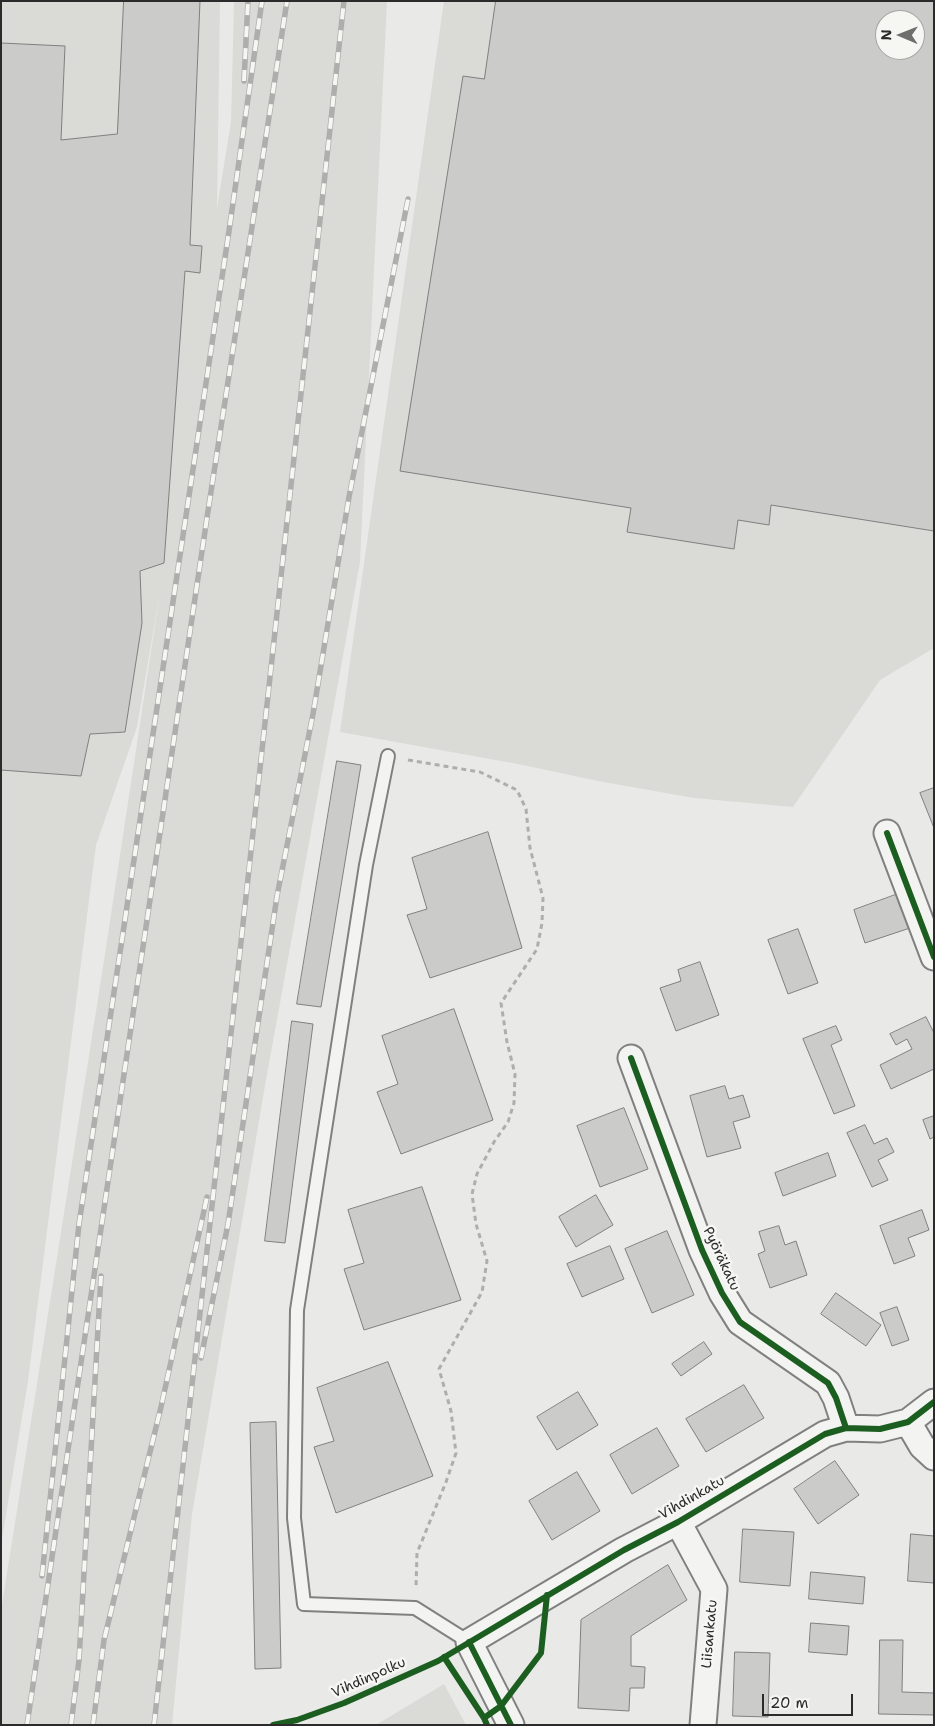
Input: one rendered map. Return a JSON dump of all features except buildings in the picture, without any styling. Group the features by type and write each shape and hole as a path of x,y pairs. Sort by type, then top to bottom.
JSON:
{"street":[{"path":"887,832 934,957"},
{"name":"Pyöräkatu","path":"631,1058 702,1250 722,1293 740,1322 828,1384 836,1398 846,1428"},
{"name":"Vihdinkatu","path":"469,1642 624,1550 678,1522 825,1434 846,1428 880,1429 908,1422 934,1402"},
{"path":"908,1422 922,1446 934,1457"},
{"name":"Liisankatu","path":"678,1522 714,1589 703,1725"},
{"path":"469,1642 511,1725"}],"lane":[{"path":"388,756 366,865 297,1310 294,1518 304,1604 415,1608 469,1642"}],"path":[{"path":"388,756 480,772 517,790 526,809 530,848 543,898 542,923 537,950 501,1003 507,1042 515,1074 514,1103 508,1122 494,1142 477,1174 472,1194 476,1224 487,1261 482,1292 439,1368 451,1411 456,1453 417,1553 415,1608"}],"shaded area":[{"path":"1,1 220,1 217,208 231,122 234,1 387,1 360,562 266,1080 192,1514 172,1725 1,1725 1,1611 160,592 137,727 96,845 28,1381 1,1545"},
{"path":"444,1 934,1 934,648 880,680 793,807 694,798 598,781 518,764 340,732"},
{"path":"444,1684 466,1725 376,1725"}],"railway":[{"path":"244,81 248,1"},
{"path":"42,1576 79,1224 262,1"},
{"path":"27,1725 208,511 287,1"},
{"path":"154,1725 344,1"},
{"path":"201,1358 228,1224 277,896 313,714 349,497 408,199"},
{"path":"93,1725 104,1640 161,1407 207,1197"},
{"path":"71,1725 79,1660 101,1276"}],"cycle path":[{"path":"887,833 934,957"},
{"path":"631,1058 702,1250 722,1293 740,1322 828,1383 836,1398 846,1428"},
{"name":"Vihdinpolku","path":"273,1725 297,1720 344,1703 438,1661 624,1550 678,1522 825,1434 846,1428 880,1429 908,1422 934,1402"},
{"path":"487,1725 484,1718 501,1706 541,1653 547,1595"},
{"path":"469,1642 511,1725"},
{"path":"444,1657 484,1718"}]}
